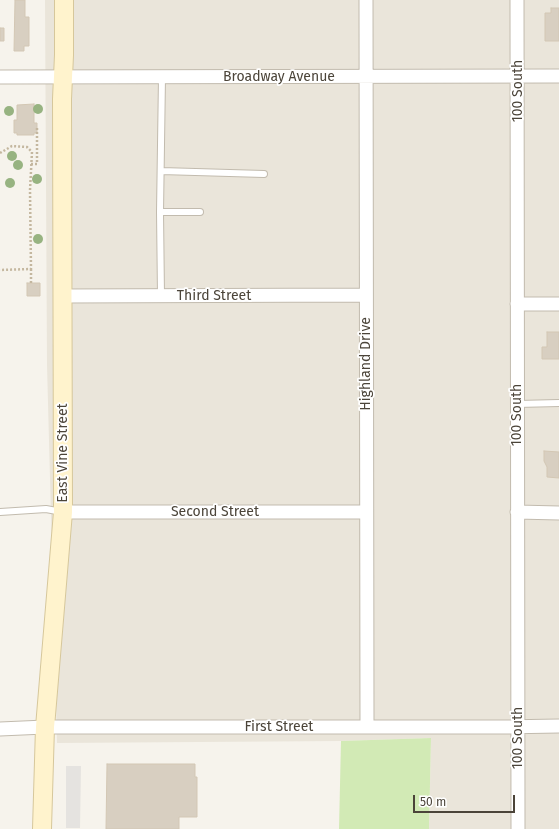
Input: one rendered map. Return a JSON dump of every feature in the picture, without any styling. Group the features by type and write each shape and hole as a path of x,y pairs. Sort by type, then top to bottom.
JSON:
{"street":[{"name":"East Vine Street","path":"42,829 45,727 63,512 62,99 64,0"},
{"name":"Highland Drive","path":"366,0 367,727"},
{"name":"100 South","path":"517,0 518,829"},
{"name":"Broadway Avenue","path":"0,77 559,76"},
{"name":"Third Street","path":"62,296 366,295"},
{"path":"517,304 559,304"},
{"name":"Second Street","path":"63,512 366,512"},
{"path":"517,512 559,513"},
{"name":"First Street","path":"0,729 45,727 559,726"}],"lane":[{"path":"161,296 160,212 162,77"},
{"path":"161,171 264,174"},
{"path":"160,212 200,212"},
{"path":"517,404 559,403"},
{"path":"0,512 46,510 63,512"}],"path":[{"path":"31,164 37,164 37,126"},
{"path":"0,152 12,146 27,147 32,152 30,198 32,283"},
{"path":"0,270 32,270"}],"shaded area":[{"path":"45,0 559,0 559,829 429,829 431,738 341,741 57,743 47,365"},
{"path":"66,766 81,766 80,828 66,828"}],"green space":[{"path":"431,738 429,829 339,829 341,741"}],"building":[{"path":"15,0 25,0 25,17 29,17 29,46 24,46 24,51 14,51"},
{"path":"551,8 559,8 559,41 545,41 545,13 551,13"},
{"path":"0,28 4,28 4,41 0,41"},
{"path":"34,104 34,123 37,123 37,133 34,133 34,135 17,135 17,133 14,133 14,120 17,120 17,105"},
{"path":"27,283 40,283 40,296 27,296"},
{"path":"547,332 559,332 559,359 542,359 542,347 547,347"},
{"path":"544,451 559,452 559,478 547,477"},
{"path":"107,764 195,764 195,777 197,777 197,817 179,817 179,829 106,829"}]}
